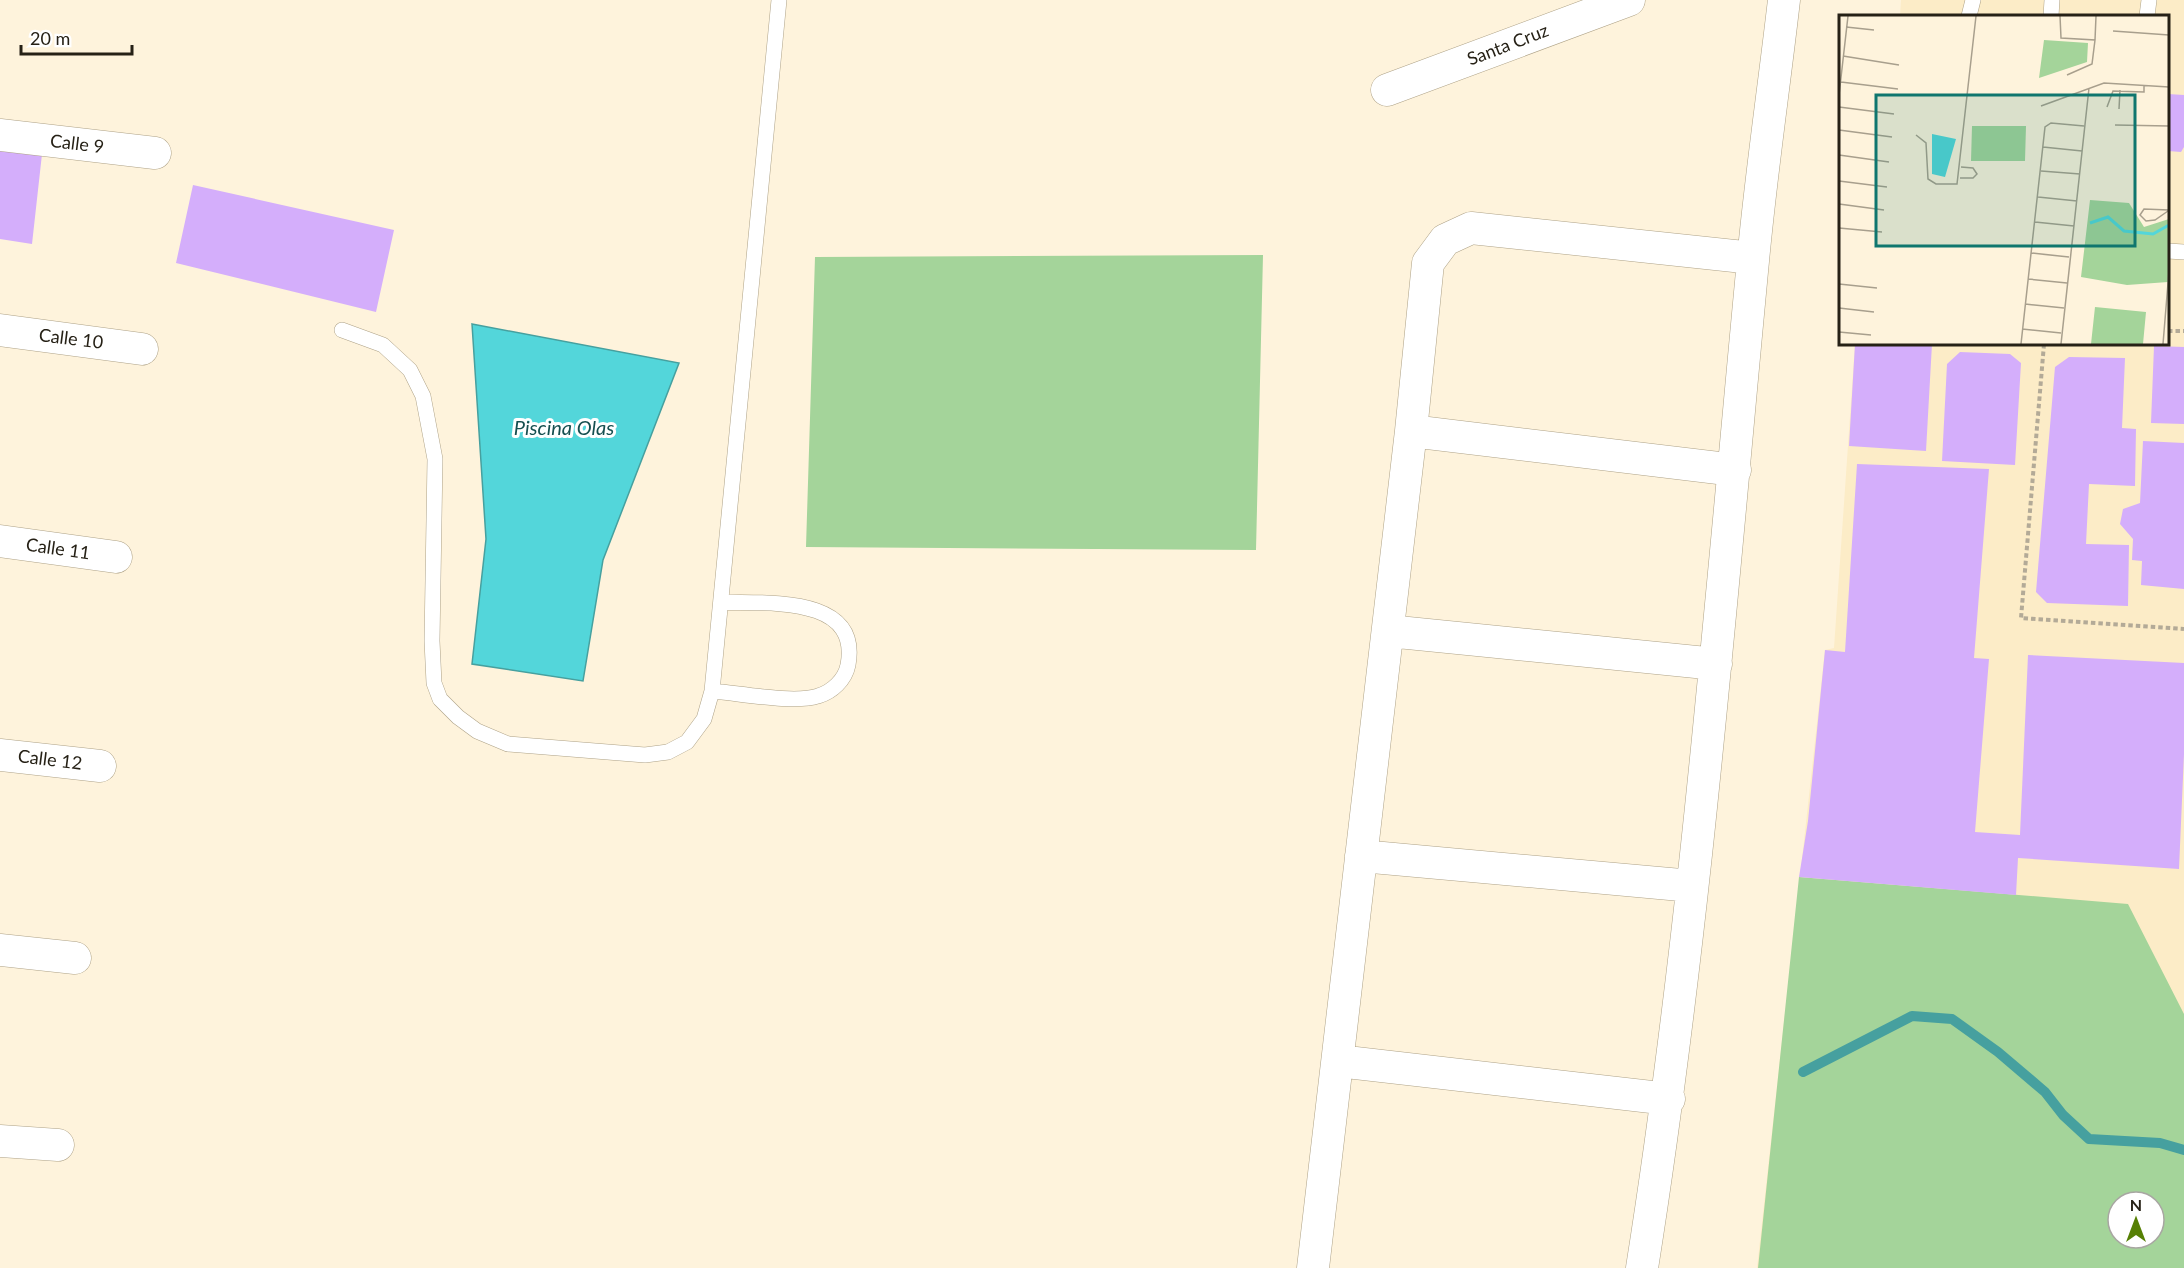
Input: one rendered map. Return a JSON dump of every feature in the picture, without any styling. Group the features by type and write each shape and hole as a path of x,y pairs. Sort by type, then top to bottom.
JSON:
{"street":[{"name":"Santa Cruz","path":"1387,90 1629,0"},
{"path":"1642,1268 1669,1099 1716,664 1753,258 1784,0"},
{"name":"Calle 9","path":"0,135 155,153"},
{"path":"1313,1268 1412,431 1428,263 1445,240 1471,228 1753,258"},
{"name":"Calle 10","path":"0,330 142,349"},
{"path":"1412,431 1735,470"},
{"name":"Calle 11","path":"0,541 116,557"},
{"path":"1388,631 1716,664"},
{"name":"Calle 12","path":"0,755 100,766"},
{"path":"1362,856 1692,886"},
{"path":"0,950 75,958"},
{"path":"1338,1061 1669,1099"},
{"path":"0,1141 58,1145"}],"lane":[{"path":"342,330 383,345 410,370 423,396 435,459 432,641 434,683 440,699 458,717 477,731 508,744 645,755 668,752 687,742 704,719 712,691 779,0"},
{"path":"1969,15 1973,0"},
{"path":"2051,15 2052,0"},
{"path":"2147,15 2149,0"},
{"path":"2169,251 2184,252"},
{"path":"712,691 802,699 818,696 833,688 846,675 849,658 847,639 837,623 823,611 796,605 721,602"}],"path":[{"path":"2044,345 2021,618 2184,629"}],"shaded area":[{"path":"1901,0 2184,0 2184,1268 1757,1268 1825,650 1834,648 1855,345 2169,345 2169,15 1900,15"}],"green space":[{"path":"1263,255 1256,550 806,547 815,257"},
{"path":"1799,877 2128,904 2184,1014 2184,1268 1758,1268"}],"water":[{"name":"Piscina Olas","path":"472,324 679,363 603,560 583,681 472,664 486,539"}],"building":[{"path":"2169,94 2184,95 2184,147 2181,152 2169,151"},
{"path":"0,149 42,154 32,244 0,239"},
{"path":"193,185 394,230 376,312 176,263"},
{"path":"1855,345 1932,345 1926,451 1849,446"},
{"path":"2154,346 2184,347 2184,424 2151,423"},
{"path":"1960,352 2010,354 2021,363 2015,465 1942,461 1947,364"},
{"path":"2069,357 2125,358 2122,428 2136,429 2135,486 2089,484 2086,544 2129,545 2128,606 2047,603 2036,592 2055,367"},
{"path":"2143,441 2184,443 2184,589 2141,585 2142,561 2132,560 2133,539 2120,524 2123,509 2140,503"},
{"path":"1857,464 1989,469 1974,658 1989,659 1975,832 2020,835 2028,655 2184,663 2184,754 2179,869 2018,858 2016,895 1799,877 1808,821 1825,650 1845,652"}],"waterway":[{"path":"1803,1072 1912,1016 1952,1019 1998,1052 2045,1092 2063,1115 2089,1139 2160,1143 2184,1150"}]}
